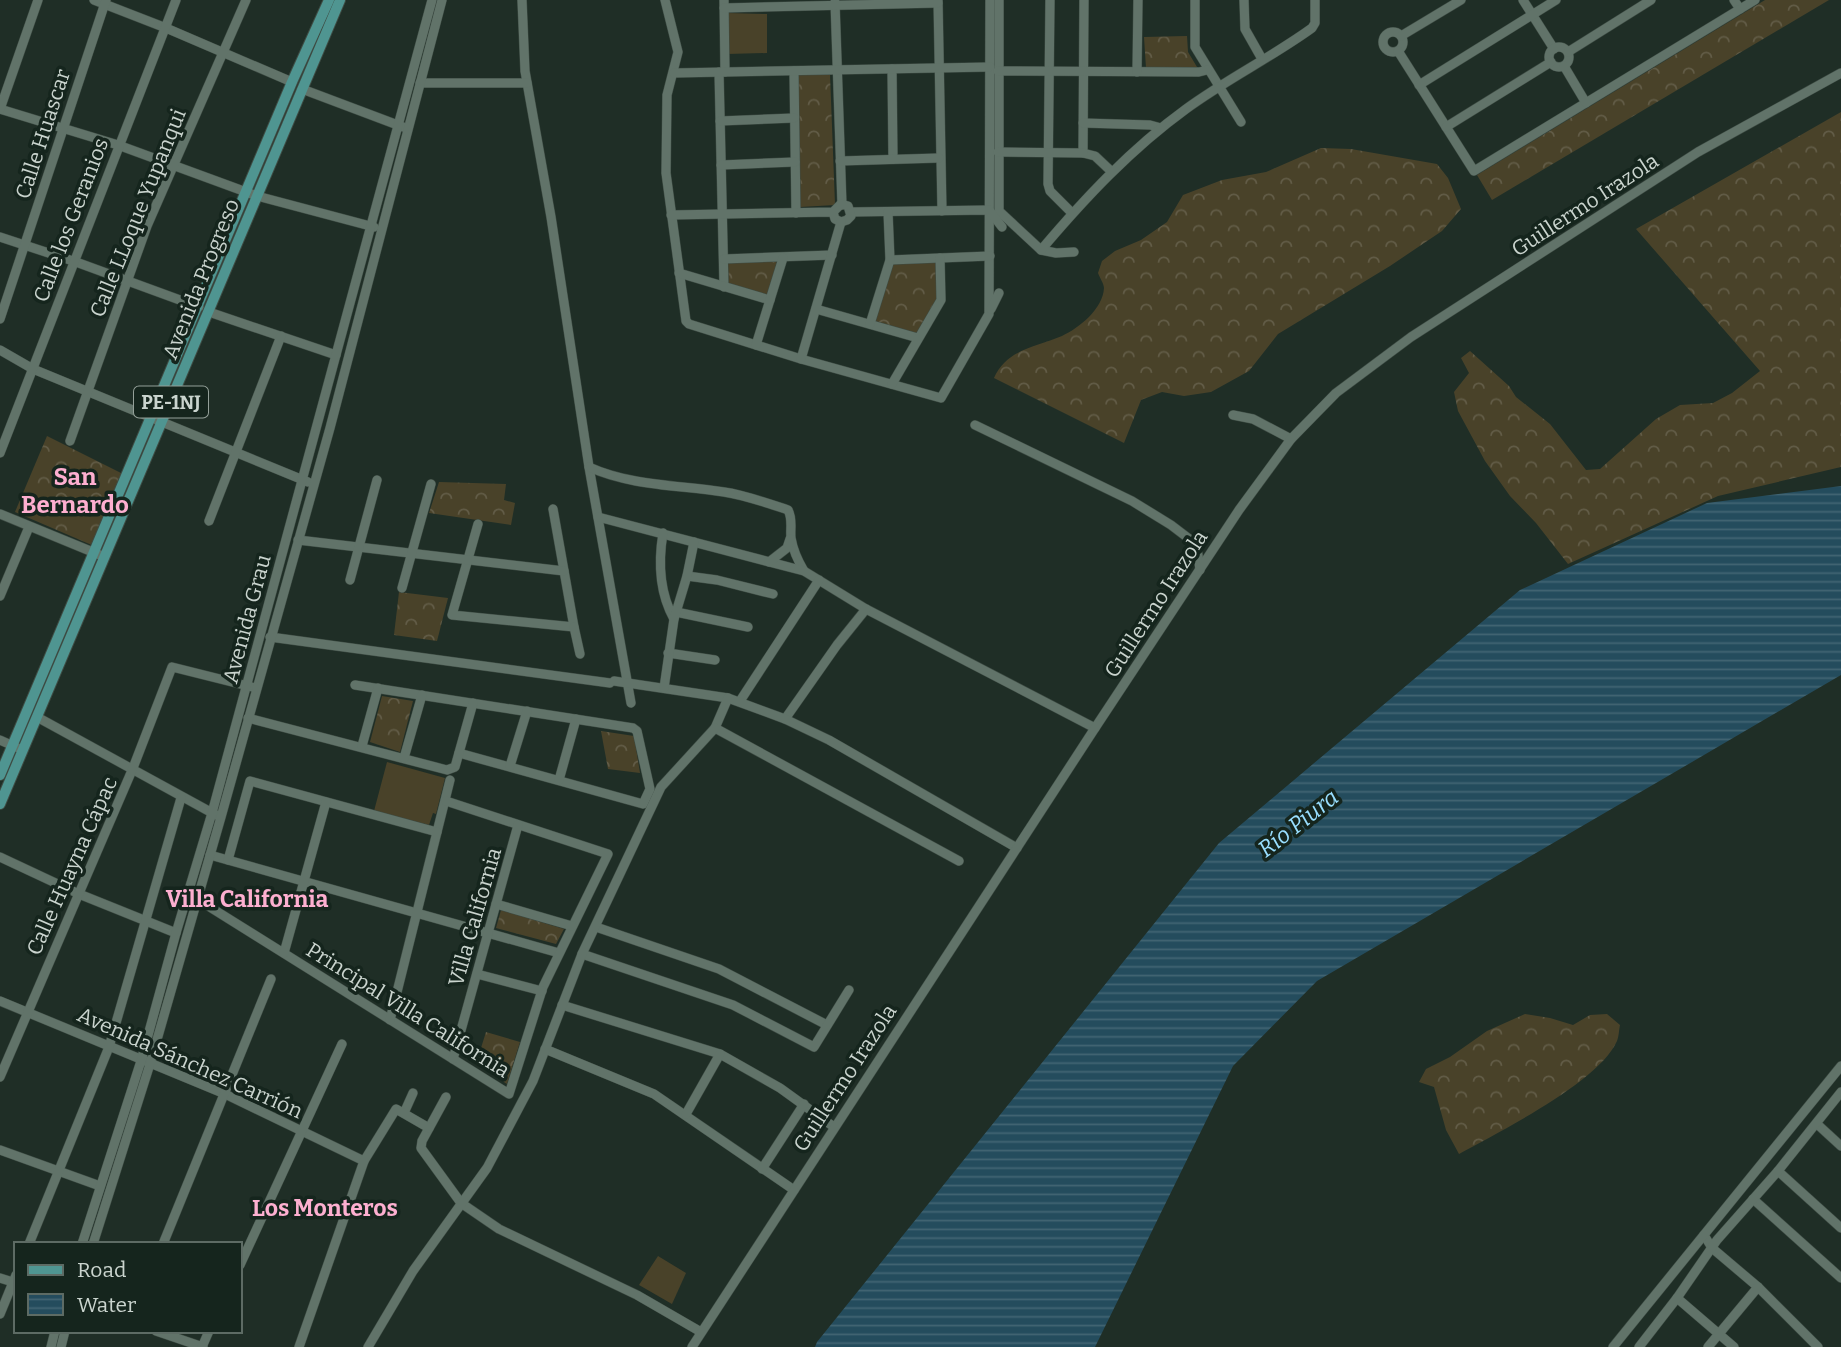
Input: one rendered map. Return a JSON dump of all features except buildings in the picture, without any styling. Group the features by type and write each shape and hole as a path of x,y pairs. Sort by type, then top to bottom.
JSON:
{"main road":[{"name":"Avenida Progreso","path":"0,804 18,748 252,194 329,0"},
{"name":"Avenida Progreso","path":"297,85 340,0"},
{"name":"Avenida Progreso","path":"0,775 37,717 100,555"}],"street":[{"path":"38,0 0,109 118,145 252,194 382,229"},
{"path":"94,0 105,2 297,85 397,126 408,128"},
{"name":"Calle los Geranios","path":"0,453 3,439 76,262 118,145 176,0"},
{"name":"Calle LLoque Yupanqui","path":"69,441 147,226 246,0"},
{"name":"Avenida Grau","path":"83,1242 100,1186 146,1063 176,933 248,718 252,687 270,637 298,540 382,229 420,83 438,0"},
{"name":"Avenida Grau","path":"94,1242 210,855 216,815 252,687 370,225 397,126 438,0"},
{"path":"522,0 527,83 551,217 589,467 631,703"},
{"path":"665,0 678,51 667,95 666,173 686,321 689,324 941,398 999,293"},
{"path":"990,0 999,211 1041,250 1074,252"},
{"path":"989,314 989,210 999,0"},
{"path":"1050,0 1048,184 1050,191 1072,213"},
{"path":"1083,153 1084,0"},
{"path":"1137,72 1138,0"},
{"path":"1195,0 1195,47 1241,122"},
{"path":"1244,0 1245,29 1262,59"},
{"path":"1041,250 1112,172 1161,128 1219,86 1312,27 1315,23 1315,0"},
{"path":"1401,36 1461,0"},
{"path":"1523,0 1554,49"},
{"path":"1419,85 1556,0"},
{"path":"1568,51 1651,0"},
{"path":"1734,0 1740,9"},
{"path":"1398,51 1474,172 1755,0"},
{"name":"Calle Huascar","path":"0,319 105,2"},
{"path":"724,287 720,121 724,4 938,2 942,211"},
{"path":"835,3 842,205"},
{"path":"1390,33 1401,36 1403,45 1398,51 1387,50 1383,41 1390,33"},
{"path":"1562,47 1568,51 1569,59 1564,66 1557,67 1550,62 1549,56 1554,49 1562,47"},
{"path":"1446,127 1550,62"},
{"path":"1564,66 1586,103"},
{"path":"674,73 939,68 1084,72 1207,70"},
{"path":"892,69 893,159"},
{"path":"794,71 796,212"},
{"name":"Guillermo Irazola","path":"692,1347 1095,727 1239,510 1291,439 1336,393 1411,337 1698,152 1841,73"},
{"path":"420,83 527,83"},
{"path":"720,121 794,118"},
{"path":"1083,122 1150,125 1161,128"},
{"path":"998,152 1083,153 1096,156 1112,172"},
{"path":"840,161 939,158"},
{"path":"721,166 795,162"},
{"path":"802,359 841,222 849,218 851,212 848,206 837,206 833,212 835,219 841,222"},
{"path":"851,212 989,210"},
{"path":"989,210 1002,227"},
{"path":"671,215 833,212"},
{"path":"870,324 890,260 888,212"},
{"path":"0,237 336,355"},
{"path":"724,259 832,255"},
{"path":"890,260 989,256"},
{"path":"756,345 782,258"},
{"path":"892,384 941,300 940,258"},
{"path":"679,273 770,300"},
{"path":"816,309 918,338"},
{"path":"209,521 281,336"},
{"path":"0,350 33,369 313,483"},
{"path":"1233,415 1253,419 1291,439"},
{"path":"975,425 1132,501 1171,525 1197,548 1200,570"},
{"path":"589,467 619,477 727,492 788,510 794,551 804,570"},
{"path":"350,580 377,480"},
{"path":"402,588 431,484"},
{"path":"552,509 580,654"},
{"path":"0,514 100,555"},
{"path":"598,517 804,570 866,610 1095,727"},
{"path":"478,524 452,615 574,627"},
{"path":"1,591 29,527"},
{"path":"663,533 659,568 661,584 675,615"},
{"path":"769,562 787,548 791,537"},
{"path":"298,540 564,571"},
{"path":"664,688 675,615 694,542"},
{"path":"687,576 717,580 773,594"},
{"path":"740,701 819,580"},
{"path":"785,719 837,645 866,610"},
{"path":"675,615 748,627"},
{"path":"270,637 627,682 740,701 829,740 1017,848"},
{"path":"668,653 715,660"},
{"name":"Calle Huayna Cápac","path":"0,1077 134,768 172,667 252,687"},
{"path":"355,685 635,729 650,789 643,804 459,753"},
{"path":"362,746 378,688"},
{"path":"404,758 422,695"},
{"path":"371,1346 414,1271 487,1168 533,1081 582,954 661,787 715,727 728,698"},
{"path":"248,718 447,770 455,767 473,703"},
{"path":"510,766 527,711"},
{"path":"37,717 216,815"},
{"path":"559,780 576,719"},
{"path":"715,727 959,861"},
{"path":"0,740 18,748"},
{"path":"390,1020 450,780"},
{"path":"228,860 250,781 436,832"},
{"path":"30,1242 109,1047 181,798"},
{"path":"446,801 518,825"},
{"path":"284,953 326,802"},
{"name":"Principal Villa California","path":"197,899 509,1094 542,991 608,854 518,825"},
{"name":"Villa California","path":"453,1059 518,825"},
{"path":"210,855 559,953"},
{"path":"0,857 79,894 176,933"},
{"path":"496,905 572,926"},
{"path":"596,927 728,974 827,1026"},
{"path":"582,954 733,1005 814,1047 849,990"},
{"path":"477,974 542,991"},
{"path":"164,1242 271,979"},
{"name":"Avenida Sánchez Carrión","path":"0,1001 225,1094 364,1161"},
{"path":"562,1005 720,1054 804,1104 834,1127"},
{"path":"242,1261 342,1044"},
{"path":"545,1049 654,1094 794,1190"},
{"path":"686,1114 720,1054"},
{"path":"1613,1347 1841,1066"},
{"path":"1639,1347 1712,1248 1841,1092"},
{"path":"299,1347 364,1161 413,1093"},
{"path":"446,1097 422,1141 421,1148 461,1203 499,1229 637,1295 701,1332"},
{"path":"762,1169 804,1104"},
{"path":"400,1111 429,1128"},
{"path":"1817,1124 1841,1146"},
{"path":"0,1150 100,1186"},
{"path":"1778,1171 1841,1228"},
{"path":"1753,1199 1841,1278"},
{"path":"1704,1235 1712,1248 1758,1287 1818,1347"},
{"path":"0,1314 14,1282"},
{"path":"1708,1347 1758,1287"},
{"path":"1677,1298 1734,1347"},
{"path":"162,1333 203,1347"}],"green space":[{"path":"1765,0 1829,0 1492,200 1477,175"},
{"path":"727,13 767,14 767,53 727,54"},
{"path":"1187,36 1188,52 1197,67 1146,68 1144,37"},
{"path":"830,74 835,205 800,207 796,75"},
{"path":"1841,112 1841,467 1718,496 1568,564 1536,523 1510,496 1485,461 1458,411 1454,392 1469,373 1461,358 1470,351 1509,386 1516,397 1550,424 1586,470 1600,469 1656,419 1680,405 1713,403 1732,393 1760,371 1636,229"},
{"path":"1321,148 1351,149 1437,164 1448,178 1461,209 1442,231 1278,334 1249,371 1211,392 1184,396 1162,392 1141,400 1124,443 994,378 1014,355 1062,336 1089,317 1103,296 1104,286 1098,273 1102,261 1167,222 1183,195 1222,180 1266,172"},
{"path":"777,261 768,296 727,285 726,263"},
{"path":"936,261 936,301 917,334 874,322 890,264"},
{"path":"47,436 125,475 94,546 15,512"},
{"path":"439,482 506,484 504,500 515,503 511,525 429,513"},
{"path":"399,592 448,598 437,641 394,635"},
{"path":"382,696 413,701 400,752 370,742"},
{"path":"601,731 634,736 640,773 608,769"},
{"path":"387,762 445,778 436,814 433,813 429,825 374,811"},
{"path":"501,910 564,929 556,944 496,928"},
{"path":"1525,1014 1573,1025 1590,1015 1607,1014 1620,1025 1618,1039 1607,1057 1570,1089 1459,1154 1446,1130 1434,1087 1419,1082 1426,1069 1450,1057 1487,1031"},
{"path":"486,1032 520,1042 507,1084 476,1064"},
{"path":"658,1256 686,1273 672,1304 639,1285"}],"water":[{"name":"Río Piura","path":"1841,486 1841,675 1317,981 1233,1066 1095,1347 815,1347 1219,843 1520,590 1707,503"}],"district":[{"name":"San Bernardo","path":"75,491"},
{"name":"Villa California","path":"247,899"},
{"name":"Los Monteros","path":"325,1208"}]}
